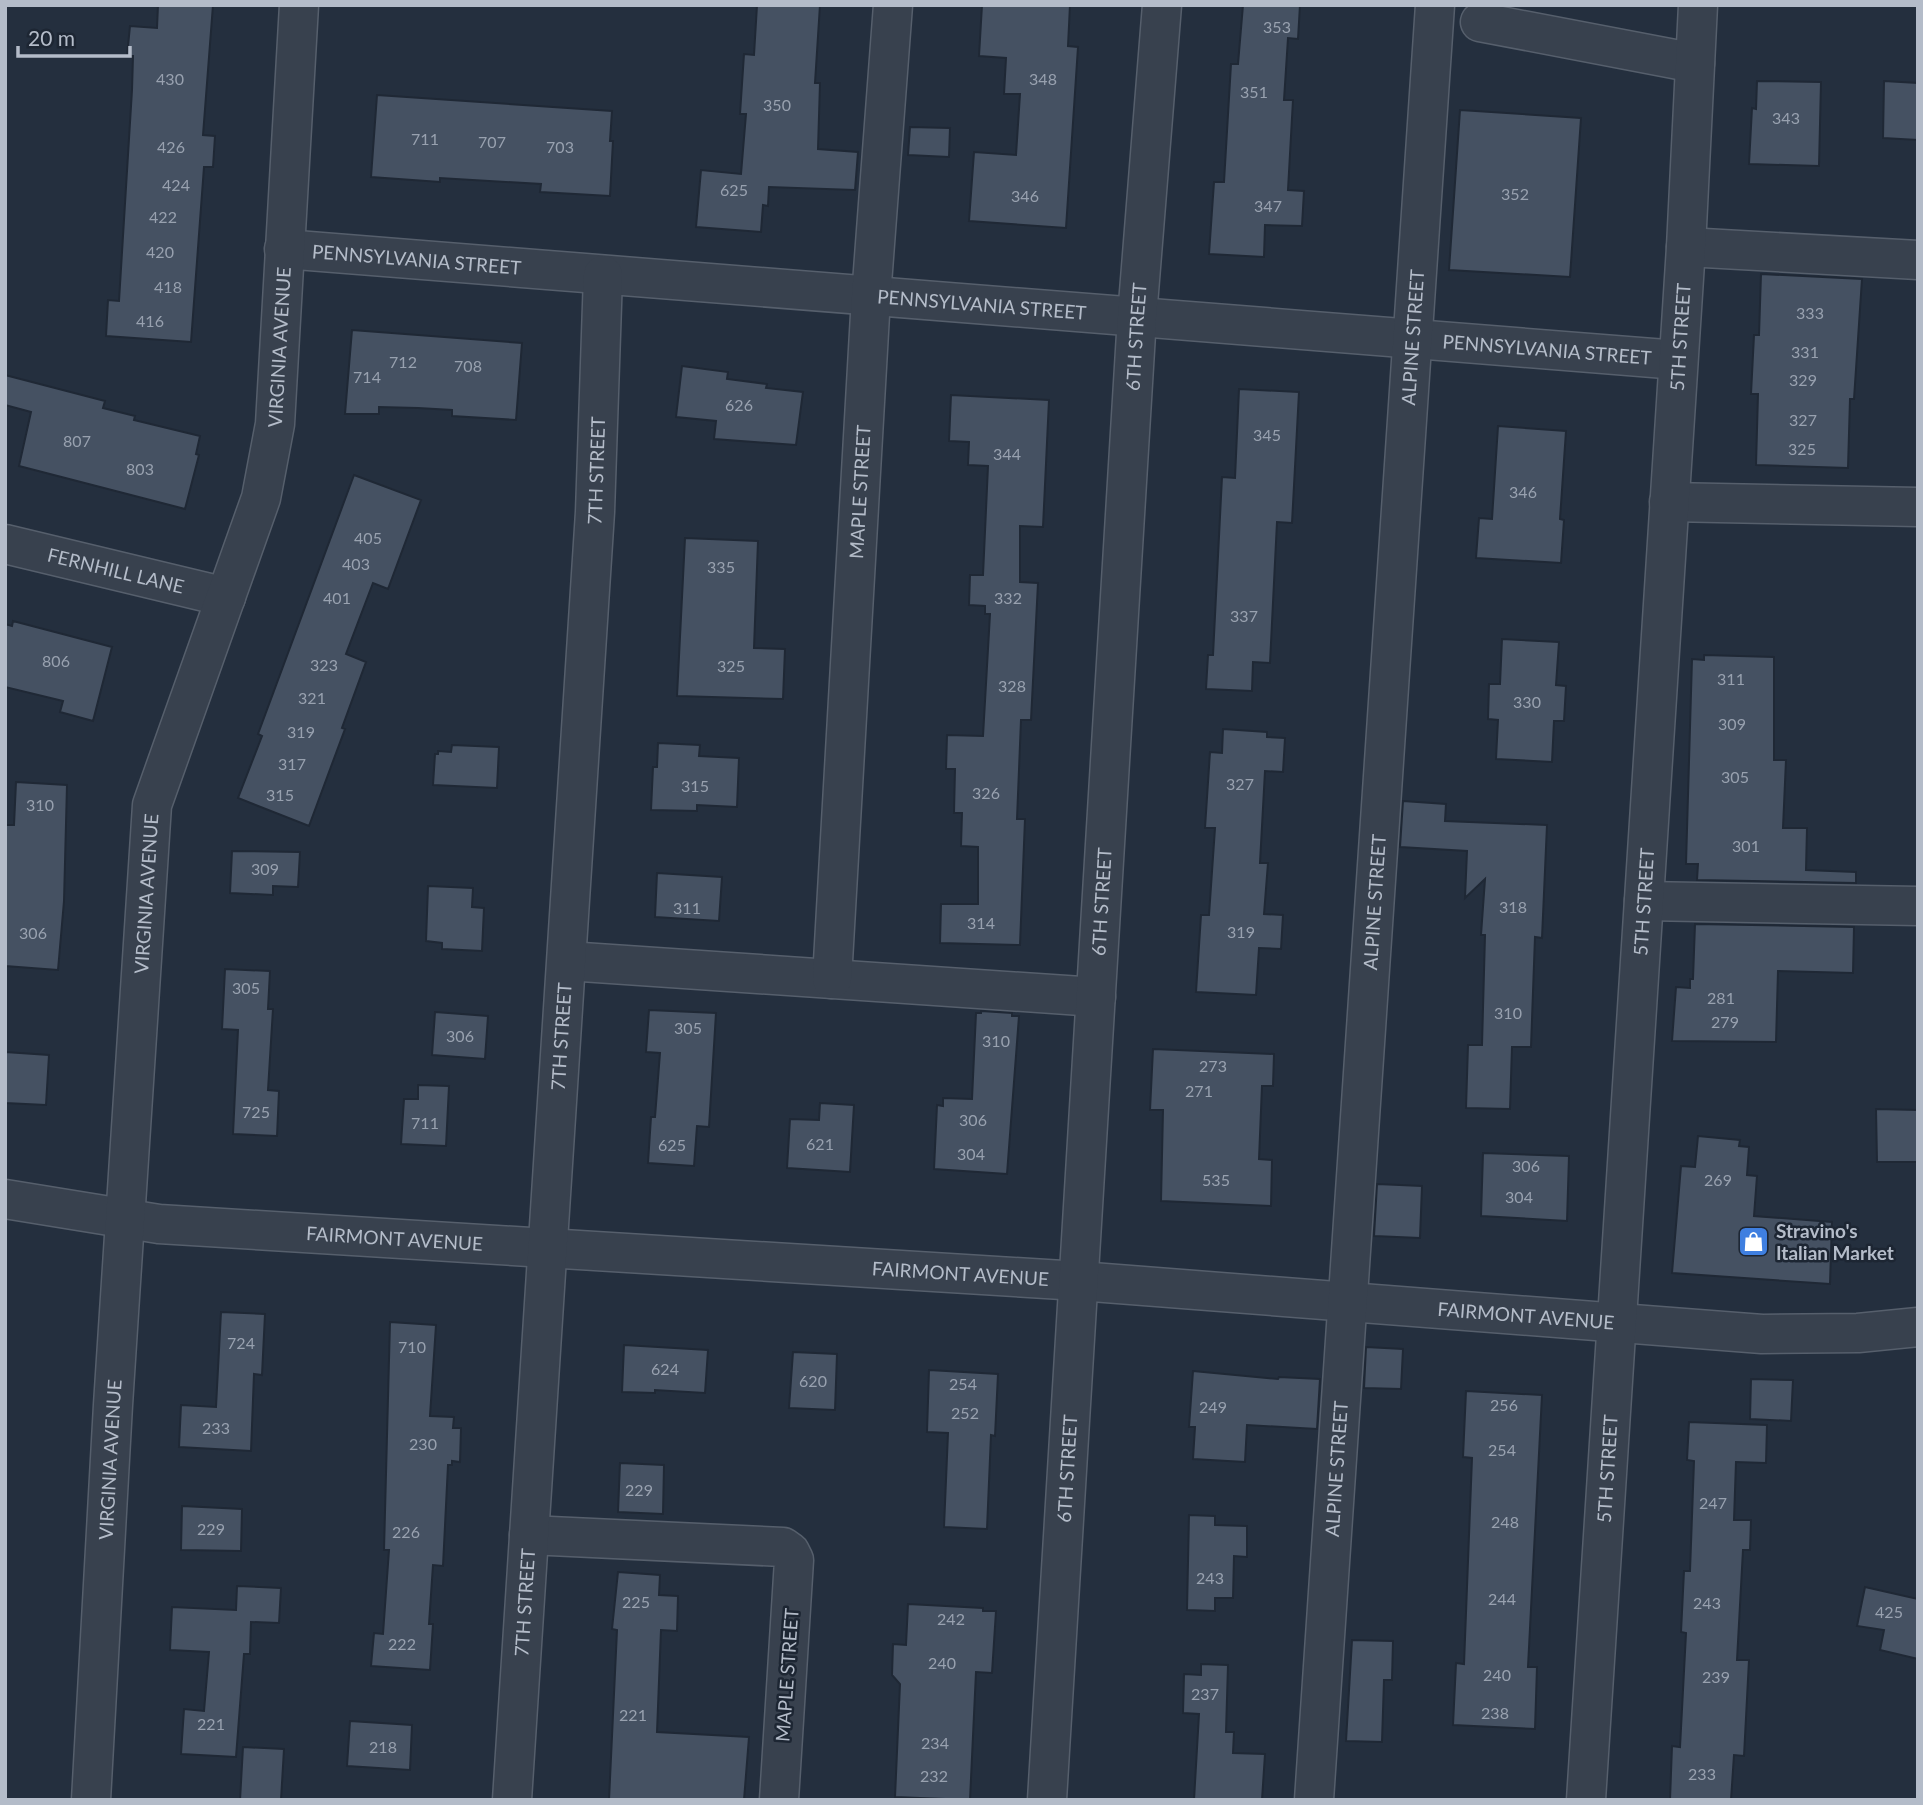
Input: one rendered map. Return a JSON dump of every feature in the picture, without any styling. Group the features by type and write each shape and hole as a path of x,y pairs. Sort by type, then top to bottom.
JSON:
{"street":[{"name":"VIRGINIA AVENUE","path":"91,1800 113,1405 152,805 261,498 275,424 299,5"},
{"name":"MAPLE STREET","path":"832,979 871,297 893,5"},
{"name":"6TH STREET","path":"1047,1800 1137,317 1162,5"},
{"name":"ALPINE STREET","path":"1314,1800 1435,5"},
{"name":"5TH STREET","path":"1586,1800 1686,247 1698,5"},
{"path":"1480,22 1695,63"},
{"path":"1686,247 1918,260"},
{"name":"PENNSYLVANIA STREET","path":"285,249 1678,360"},
{"name":"7TH STREET","path":"512,1800 595,512 603,275"},
{"path":"1669,502 1918,507"},
{"name":"FERNHILL LANE","path":"5,544 226,597"},
{"path":"1644,901 1918,906"},
{"path":"567,961 1097,997"},
{"name":"FAIRMONT AVENUE","path":"5,1199 159,1224 1079,1281 1762,1334 1857,1333 1918,1327"},
{"name":"MAPLE STREET","path":"529,1535 783,1547 790,1552 794,1560 779,1800"}],"building":[{"path":"158,5 213,5 203,135 215,136 213,167 204,167 191,342 106,336 108,300 119,301 132,90 133,56 127,56 130,26 157,28"},
{"path":"757,5 820,5 815,83 820,83 818,149 858,152 855,190 769,187 768,206 763,205 761,232 696,227 701,170 741,174 746,114 740,114 744,54 754,55"},
{"path":"982,5 1070,5 1068,46 1078,47 1066,228 969,221 974,152 1016,155 1020,94 1004,94 1006,58 979,56"},
{"path":"1243,5 1300,5 1298,39 1288,38 1284,100 1293,100 1288,190 1304,191 1302,226 1265,225 1264,257 1209,254 1214,182 1224,182 1231,64 1238,64"},
{"path":"1757,81 1821,82 1819,166 1749,164 1752,108 1756,109"},
{"path":"1884,81 1918,83 1918,140 1883,138"},
{"path":"377,95 612,111 610,196 540,192 541,184 440,178 440,182 371,177"},
{"path":"1460,110 1581,118 1570,277 1449,270"},
{"path":"910,127 950,128 949,157 908,155"},
{"path":"1761,274 1862,279 1854,399 1850,399 1848,468 1756,465 1758,394 1751,394 1754,335 1759,335"},
{"path":"352,330 522,343 516,420 452,416 452,410 418,408 379,407 379,414 345,414"},
{"path":"682,366 728,372 727,379 767,384 766,388 803,392 796,445 714,439 716,421 676,417"},
{"path":"5,375 105,401 103,408 135,416 134,420 200,436 196,454 199,455 185,509 19,466 31,412 5,405"},
{"path":"1239,389 1299,392 1292,523 1277,522 1270,663 1253,662 1252,691 1206,689 1208,655 1213,655 1222,477 1235,478"},
{"path":"951,395 1049,400 1043,527 1020,526 1020,582 1038,583 1031,720 1021,720 1017,819 1025,819 1020,945 940,943 941,904 978,904 978,847 961,846 962,813 954,813 955,769 946,769 947,735 983,736 990,614 985,614 985,606 969,605 970,575 983,575 988,466 968,465 969,442 949,441"},
{"path":"1498,426 1566,431 1560,519 1564,520 1561,563 1476,558 1479,518 1492,519"},
{"path":"354,475 421,500 388,589 373,583 346,654 366,662 342,728 345,729 309,826 238,798 262,736 258,734"},
{"path":"685,538 758,541 754,648 785,649 783,699 677,696"},
{"path":"13,621 112,647 93,721 60,712 63,701 5,687 5,624 12,626"},
{"path":"1502,639 1559,642 1556,685 1566,686 1564,721 1554,721 1552,762 1496,759 1498,720 1488,719 1489,684 1500,684"},
{"path":"1704,655 1774,657 1774,760 1786,760 1783,828 1807,828 1806,870 1856,872 1856,883 1697,880 1698,864 1686,864 1692,659 1704,660"},
{"path":"1223,729 1267,732 1267,737 1285,738 1283,772 1265,771 1260,863 1268,863 1264,914 1283,915 1281,949 1259,948 1256,995 1196,992 1201,915 1209,915 1215,828 1205,828 1210,752 1222,753"},
{"path":"658,743 700,745 699,756 739,758 737,807 697,805 697,811 651,810 653,767 657,767"},
{"path":"452,745 499,747 497,788 433,785 435,754 438,754 438,751 451,752"},
{"path":"16,782 67,785 64,901 58,970 5,966 5,825 14,825"},
{"path":"1403,801 1446,804 1445,821 1547,825 1542,938 1535,937 1531,1047 1512,1047 1510,1109 1466,1108 1468,1045 1482,1045 1485,935 1481,935 1485,879 1465,898 1467,851 1400,847"},
{"path":"232,851 300,852 298,887 273,886 273,895 230,893"},
{"path":"657,873 722,877 719,921 655,917"},
{"path":"428,886 473,888 472,907 484,908 482,951 442,949 442,943 426,941"},
{"path":"1695,924 1854,927 1853,973 1778,971 1776,1042 1672,1041 1676,987 1690,988 1690,979 1693,979"},
{"path":"225,969 270,971 268,1009 273,1009 268,1090 279,1091 277,1136 233,1134 238,1030 222,1029"},
{"path":"649,1010 716,1013 709,1127 697,1126 694,1166 648,1163 660,1053 646,1052"},
{"path":"981,1011 1019,1016 1007,1174 934,1169 937,1105 943,1106 943,1098 972,1099 976,1013"},
{"path":"435,1012 488,1016 485,1059 432,1055"},
{"path":"1153,1049 1274,1054 1273,1086 1262,1086 1259,1159 1272,1160 1271,1206 1161,1201 1163,1110 1150,1110"},
{"path":"5,1052 49,1055 46,1105 5,1103"},
{"path":"418,1085 449,1086 446,1146 401,1144 404,1099 418,1099"},
{"path":"820,1103 854,1105 850,1172 787,1168 790,1119 819,1120"},
{"path":"1876,1109 1918,1110 1918,1162 1877,1162"},
{"name":"Stravino's Italian Market","path":"1698,1136 1740,1140 1739,1146 1749,1147 1747,1175 1757,1176 1754,1216 1832,1222 1830,1284 1672,1273 1681,1166 1695,1167"},
{"path":"1483,1153 1569,1156 1567,1221 1481,1216"},
{"path":"1377,1184 1422,1186 1420,1238 1374,1236"},
{"path":"221,1312 265,1314 262,1375 254,1374 251,1451 179,1447 181,1405 216,1407"},
{"path":"390,1322 436,1325 430,1416 454,1417 453,1428 461,1428 460,1462 452,1461 452,1465 448,1465 443,1566 433,1565 429,1624 433,1624 430,1670 371,1666 374,1633 383,1634 389,1550 384,1550"},
{"path":"624,1345 708,1350 705,1393 655,1390 655,1393 622,1392"},
{"path":"1366,1347 1403,1349 1401,1389 1364,1388"},
{"path":"793,1352 837,1354 835,1410 789,1408"},
{"path":"929,1370 998,1374 995,1436 991,1435 987,1529 944,1527 948,1433 927,1432"},
{"path":"1193,1371 1278,1379 1320,1379 1317,1429 1247,1425 1245,1462 1193,1459 1195,1427 1189,1427"},
{"path":"1751,1379 1793,1380 1791,1421 1750,1419"},
{"path":"1466,1391 1542,1395 1528,1667 1537,1667 1535,1729 1453,1725 1456,1663 1464,1664 1472,1458 1463,1457"},
{"path":"1689,1422 1767,1425 1766,1463 1736,1462 1734,1520 1751,1520 1750,1550 1743,1550 1737,1660 1749,1660 1744,1756 1734,1755 1731,1800 1670,1800 1672,1746 1680,1747 1686,1633 1681,1632 1684,1571 1690,1571 1694,1461 1687,1460"},
{"path":"620,1463 664,1465 663,1514 618,1512"},
{"path":"182,1506 242,1509 241,1551 181,1550"},
{"path":"1189,1515 1215,1516 1215,1525 1247,1526 1247,1557 1234,1556 1233,1598 1215,1598 1215,1611 1187,1610"},
{"path":"618,1572 660,1575 659,1595 678,1596 677,1631 661,1630 657,1732 749,1737 744,1800 609,1800 617,1630 612,1629"},
{"path":"237,1586 281,1588 279,1623 251,1622 250,1654 244,1654 236,1757 181,1754 184,1709 204,1711 209,1652 170,1650 172,1607 236,1610"},
{"path":"1865,1587 1918,1599 1918,1659 1880,1650 1884,1630 1857,1626"},
{"path":"908,1604 996,1611 992,1673 976,1672 970,1800 895,1797 900,1684 892,1675 893,1644 906,1645"},
{"path":"1352,1640 1393,1641 1392,1680 1384,1680 1382,1742 1346,1741"},
{"path":"1201,1664 1228,1665 1226,1732 1234,1732 1233,1753 1265,1754 1262,1800 1194,1800 1199,1714 1183,1713 1184,1674 1201,1675"},
{"path":"350,1721 412,1725 410,1770 347,1766"},
{"path":"243,1747 284,1749 281,1800 240,1800"}],"place":[{"name":"Stravino's Italian Market","path":"1753,1242"}]}
